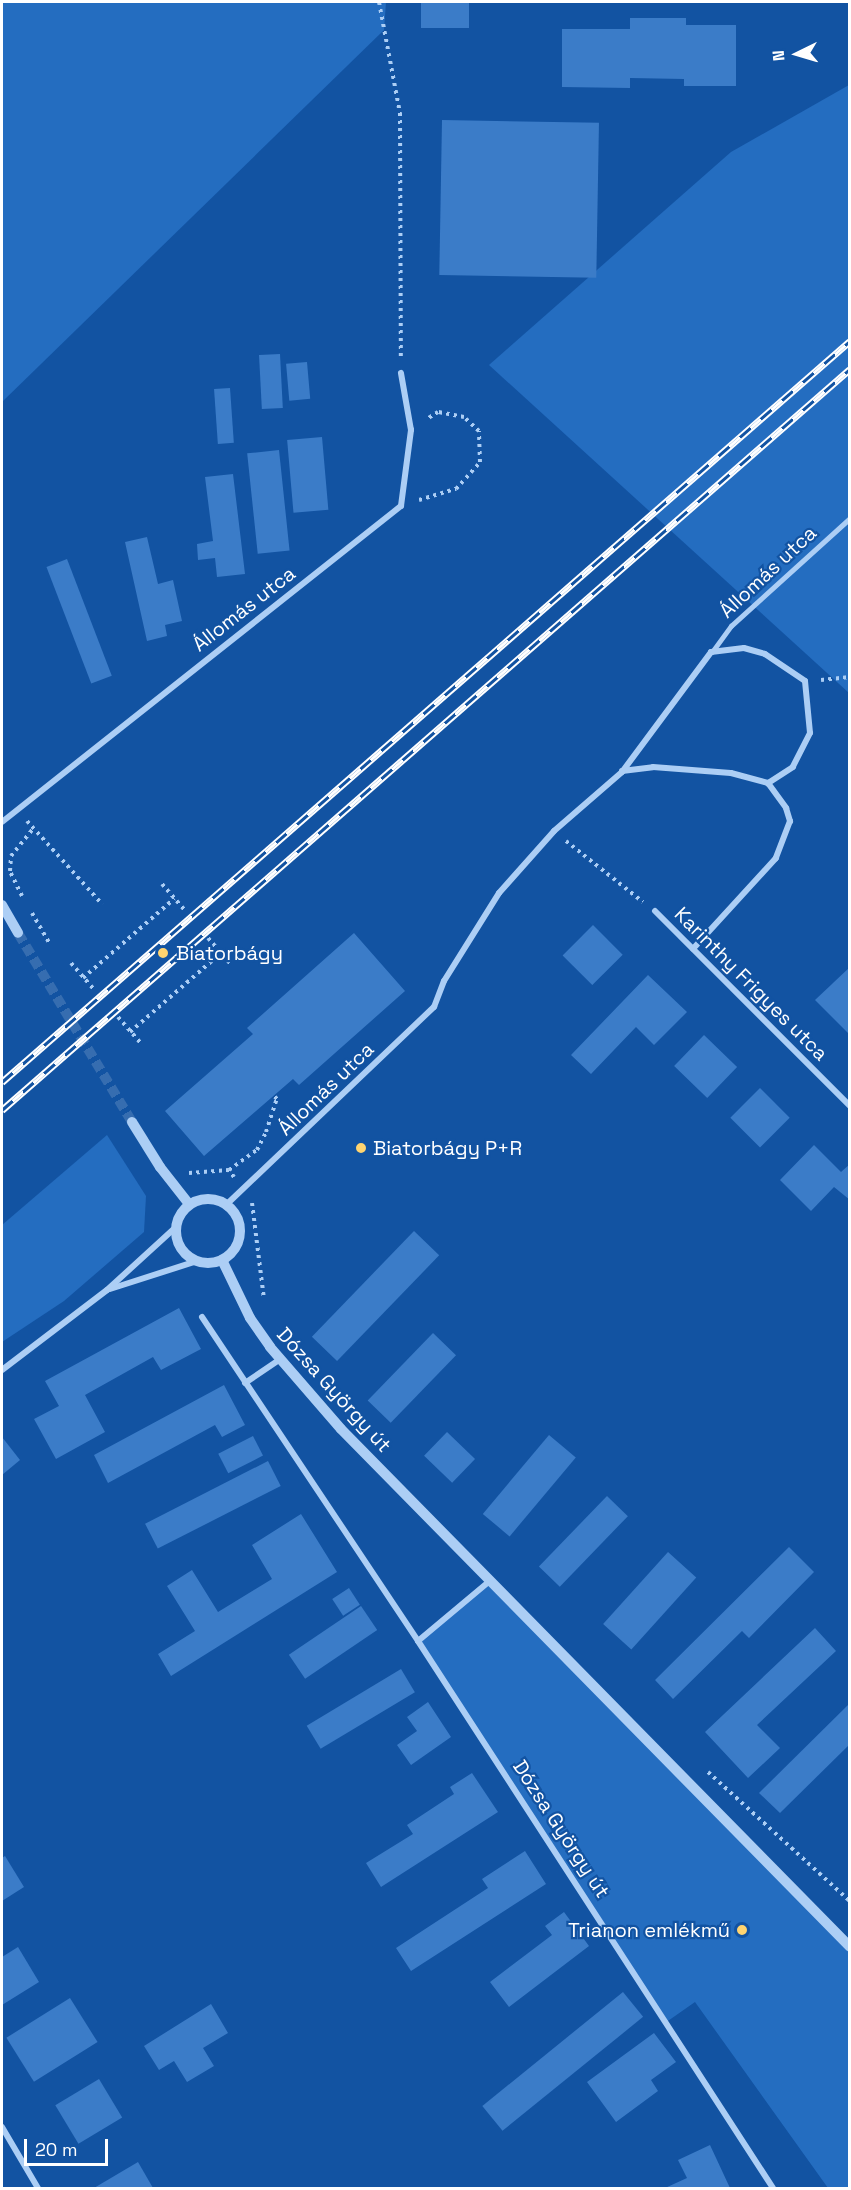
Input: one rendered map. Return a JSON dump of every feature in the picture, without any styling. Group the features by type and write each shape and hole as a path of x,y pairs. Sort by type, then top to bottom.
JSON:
{"street":[{"path":"401,373 411,430 401,506"},
{"name":"Állomás utca","path":"2,822 401,506"},
{"name":"Állomás utca","path":"227,1204 434,1007 444,981 499,893 554,831 622,772 711,652 744,648 765,654 805,681"},
{"path":"768,783 793,767 810,733 805,681"},
{"path":"622,772 653,767 731,773 768,783 786,808 790,821 786,838 776,858 693,949"},
{"path":"2,905 18,933"},
{"name":"Karinthy Frigyes utca","path":"655,911 849,1106"},
{"path":"132,1122 160,1167 189,1204"},
{"path":"2,1370 107,1290 176,1227 189,1204 214,1198 227,1204 237,1217 240,1233 234,1249 222,1260 197,1261 107,1290"},
{"path":"176,1227 182,1251 197,1261"},
{"name":"Dózsa György út","path":"222,1260 250,1318 279,1360 341,1429 492,1580 849,1947"},
{"name":"Dózsa György út","path":"202,1317 418,1641 773,2188"},
{"path":"245,1383 279,1360"},
{"path":"418,1641 492,1580"},
{"path":"2,2127 38,2188"}],"lane":[{"name":"Állomás utca","path":"711,652 731,627 849,518"}],"path":[{"path":"379,2 400,113 401,373"},
{"path":"401,506 456,489 480,462 479,431 464,417 438,412 411,430"},
{"path":"805,681 849,677"},
{"path":"17,810 102,904"},
{"path":"15,885 11,856 34,828"},
{"path":"554,831 655,911"},
{"path":"162,884 186,912"},
{"path":"83,978 174,899"},
{"path":"208,938 232,966"},
{"path":"130,1032 221,953"},
{"path":"71,963 95,991"},
{"path":"118,1017 141,1045"},
{"path":"266,1132 277,1099 274,1096"},
{"path":"185,1167 190,1174 230,1170"},
{"path":"243,1191 254,1204 266,1311"}],"shaded area":[{"path":"2,2 386,2 384,30 2,402"},
{"path":"849,85 849,693 489,365 731,152"},
{"path":"107,1135 146,1196 144,1232 64,1301 2,1342 2,1225"},
{"path":"492,1579 849,1947 849,2188 828,2188 695,2002 665,2023 418,1641"}],"building":[{"path":"421,2 469,2 469,28 421,28"},
{"path":"630,18 686,18 686,25 736,25 736,86 684,86 684,79 630,78 630,88 562,87 562,29 630,29"},
{"path":"442,120 599,123 596,278 439,275"},
{"path":"280,354 283,408 262,409 259,355"},
{"path":"307,362 310,399 289,401 286,364"},
{"path":"230,388 234,443 218,444 214,389"},
{"path":"322,437 328,510 293,513 287,440"},
{"path":"279,450 290,550 258,554 247,453"},
{"path":"233,474 245,574 217,577 215,558 198,560 197,544 213,541 205,477"},
{"path":"147,537 158,584 173,580 182,621 165,625 167,636 147,641 125,542"},
{"path":"67,559 112,676 91,684 46,567"},
{"path":"593,925 623,955 592,985 563,955"},
{"path":"354,933 405,991 299,1085 293,1079 204,1156 165,1111 253,1034 247,1028"},
{"path":"850,967 850,1035 815,1000"},
{"path":"648,975 687,1012 654,1045 636,1027 591,1074 571,1055"},
{"path":"704,1035 737,1067 707,1098 674,1066"},
{"path":"760,1088 790,1118 760,1147 730,1118"},
{"path":"814,1145 841,1172 850,1164 850,1200 834,1187 811,1211 780,1180"},
{"path":"414,1231 439,1255 337,1361 312,1337"},
{"path":"179,1308 201,1349 161,1370 153,1357 85,1395 105,1432 56,1459 34,1419 59,1406 45,1381"},
{"path":"433,1333 456,1355 391,1423 368,1401"},
{"path":"224,1385 245,1425 222,1437 215,1425 108,1483 94,1455"},
{"path":"447,1432 475,1459 452,1483 424,1456"},
{"path":"549,1435 576,1457 510,1536 483,1514"},
{"path":"253,1436 263,1456 228,1473 218,1454"},
{"path":"2,1437 20,1460 2,1475"},
{"path":"268,1461 281,1486 158,1549 145,1524"},
{"path":"607,1496 628,1516 560,1587 539,1566"},
{"path":"301,1514 337,1572 171,1676 158,1654 195,1631 167,1586 192,1570 218,1612 272,1579 252,1545"},
{"path":"789,1547 814,1572 749,1638 742,1631 673,1699 655,1680"},
{"path":"668,1552 696,1577 631,1650 603,1624"},
{"path":"349,1588 360,1605 343,1616 332,1599"},
{"path":"361,1606 377,1630 305,1679 289,1655"},
{"path":"815,1628 836,1651 757,1725 780,1748 748,1778 705,1732"},
{"path":"401,1669 415,1692 321,1749 307,1726"},
{"path":"428,1702 451,1737 411,1765 397,1745 417,1731 407,1717"},
{"path":"850,1703 850,1744 780,1813 759,1793"},
{"path":"472,1773 498,1812 381,1887 366,1863 413,1834 407,1825 454,1794 450,1787"},
{"path":"525,1851 546,1884 411,1971 396,1948 488,1888 482,1879"},
{"path":"5,1856 24,1887 2,1901 2,1858"},
{"path":"564,1912 589,1946 509,2007 490,1982 552,1935 545,1926"},
{"path":"18,1947 39,1982 2,2005 2,1957"},
{"path":"623,1992 643,2017 502,2131 482,2106"},
{"path":"70,1998 98,2042 34,2082 6,2038"},
{"path":"211,2004 228,2033 203,2048 214,2066 187,2082 174,2061 159,2070 144,2046"},
{"path":"654,2033 676,2062 651,2080 658,2091 616,2122 587,2082"},
{"path":"99,2079 122,2118 78,2144 55,2105"},
{"path":"710,2145 730,2188 665,2188 687,2178 678,2160"},
{"path":"138,2162 153,2188 94,2188"}],"tunnel":[{"path":"18,933 132,1122"}],"railway":[{"path":"2,1082 850,341"},
{"path":"2,1110 850,369"}],"place":[{"name":"Biatorbágy","path":"163,953"},
{"name":"Biatorbágy P+R","path":"361,1148"},
{"name":"Trianon emlékmű","path":"742,1930"}]}
